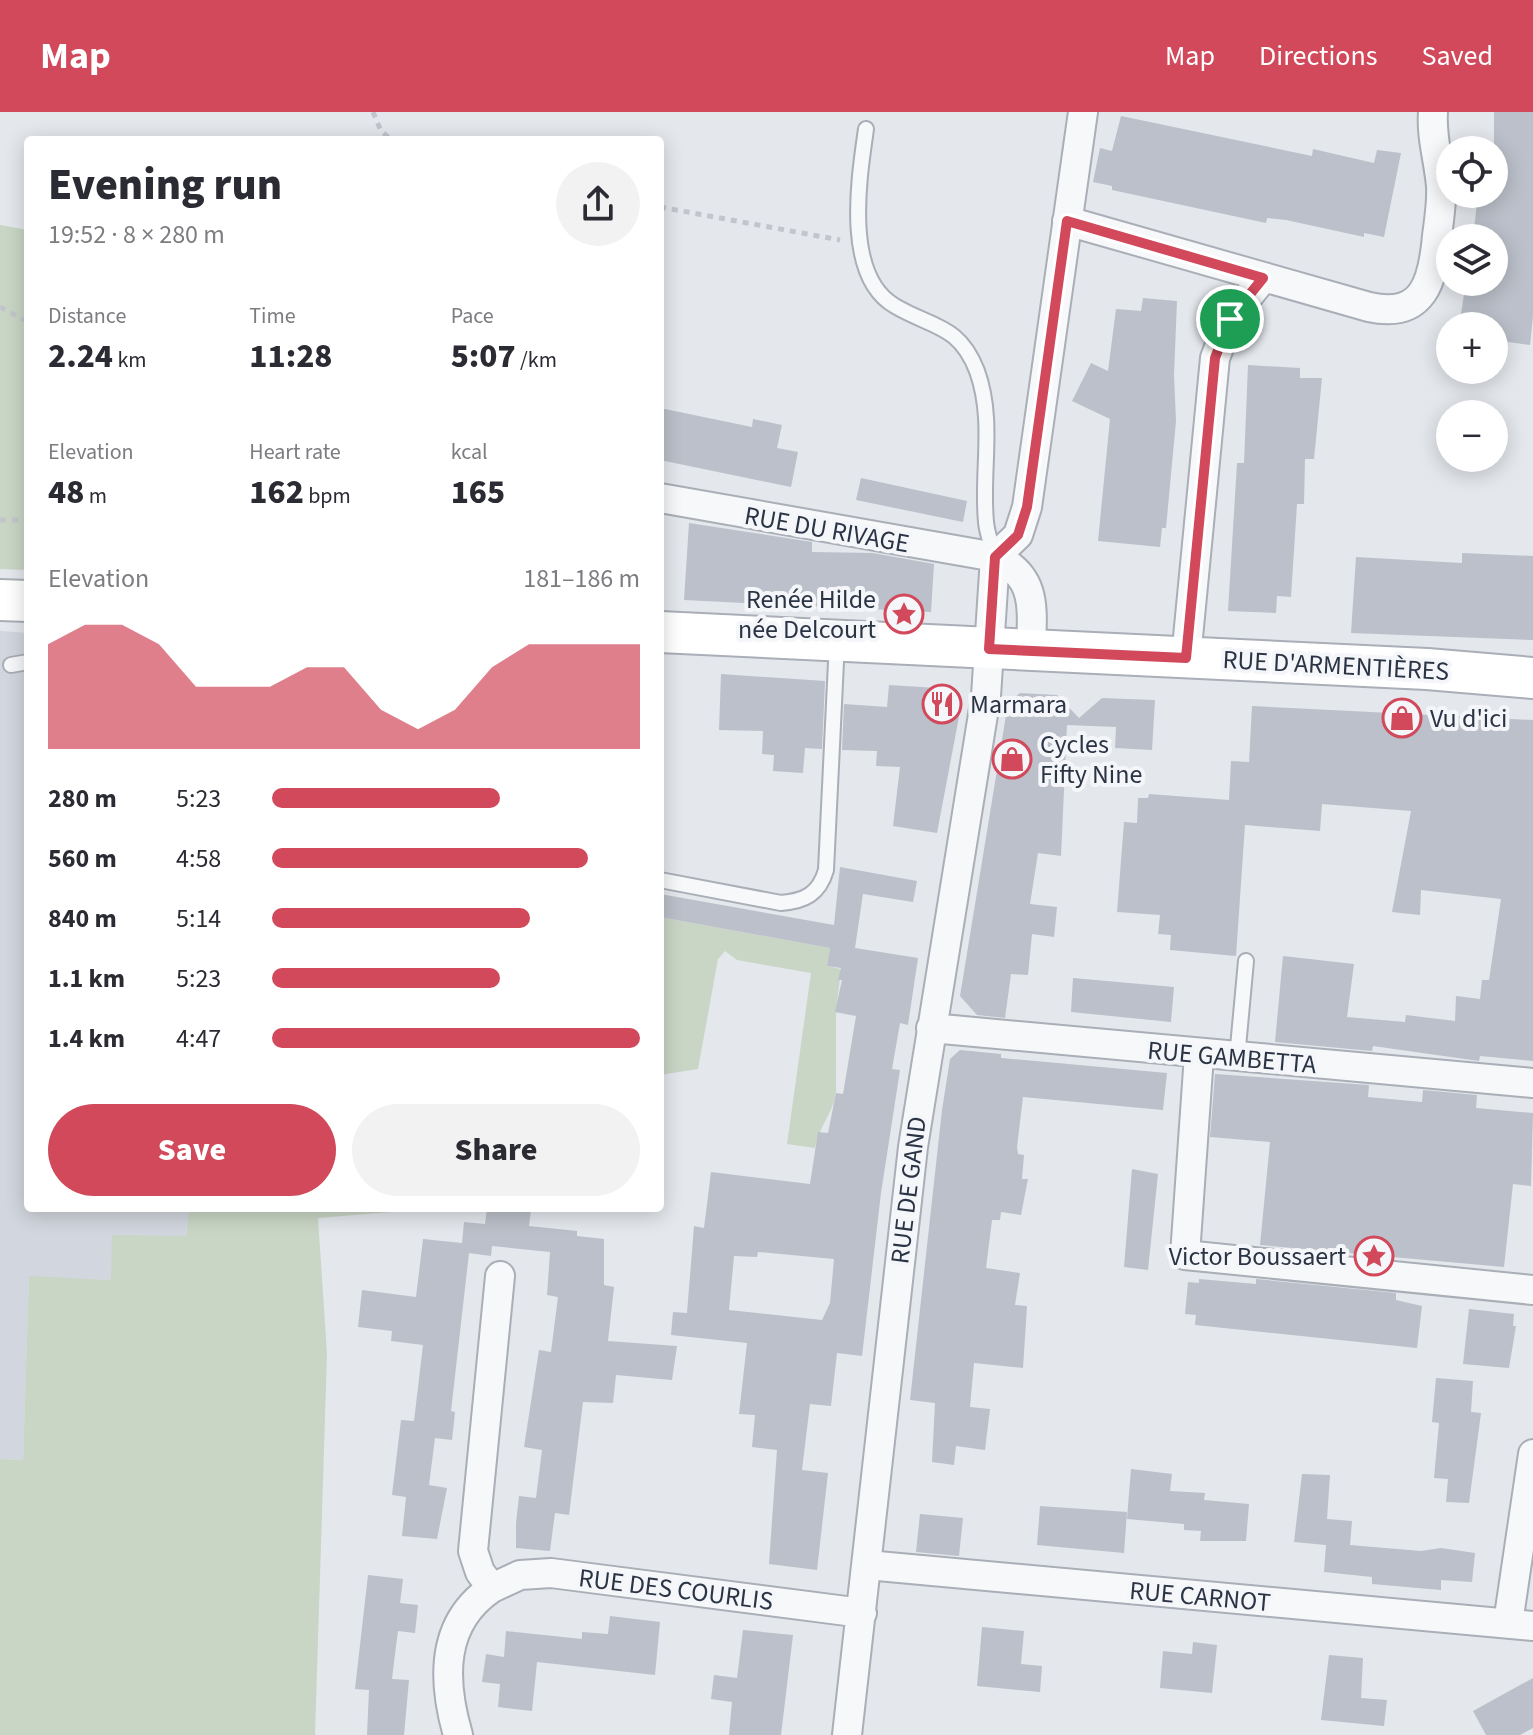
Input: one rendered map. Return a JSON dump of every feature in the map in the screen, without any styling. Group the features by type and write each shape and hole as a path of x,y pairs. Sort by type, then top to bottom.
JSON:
{"main road":[{"path":"0,600 24,601"},
{"name":"RUE D'ARMENTIÈRES","path":"664,632 1427,669 1533,678"}],"street":[{"path":"989,649 995,557 1013,542 1024,519 1083,112"},
{"path":"1067,221 1379,309 1400,308 1423,293 1434,270 1441,195 1433,141 1433,112"},
{"path":"1186,658 1215,358 1230,319 1263,278"},
{"name":"RUE DU RIVAGE","path":"664,499 995,557"},
{"path":"995,557 1017,570 1027,586 1032,614 1031,650"},
{"name":"RUE DE GAND","path":"847,1735 902,1231 931,1028 986,696 989,649"},
{"name":"RUE GAMBETTA","path":"931,1028 1199,1055 1533,1083"},
{"path":"1199,1055 1185,1255 1533,1290"},
{"path":"492,1588 480,1572 473,1551 500,1276"},
{"path":"1521,1625 1533,1454"},
{"name":"RUE CARNOT","path":"867,1565 1521,1625"},
{"name":"RUE DES COURLIS","path":"458,1735 446,1678 449,1651 459,1619 492,1588 520,1575 551,1573 862,1613"}],"lane":[{"path":"866,129 857,197 860,243 881,295 893,305 954,334 971,358 987,417 986,524 995,557"},
{"path":"664,881 781,903 797,902 817,889 826,870 837,641"},
{"path":"11,665 24,663"},
{"path":"1237,1058 1246,961"}],"path":[{"path":"373,112 381,131 387,136"},
{"path":"664,208 860,243"},
{"path":"0,307 24,320"},
{"path":"0,520 24,520"}],"shaded area":[{"path":"0,631 24,633 24,1212 189,1212 186,1236 112,1280 29,1277 23,1460 0,1459"}],"green space":[{"path":"0,225 24,229 24,570 0,569"},
{"path":"664,918 830,948 827,966 841,969 836,1012 836,1093 815,1148 787,1144 811,973 737,960 725,951 718,959 698,1069 664,1074"},
{"path":"189,1212 392,1212 318,1218 327,1354 315,1735 0,1735 0,1459 23,1460 29,1276 111,1280 112,1235 186,1236"}],"building":[{"path":"1494,112 1533,112 1533,316 1530,345 1508,342 1508,312 1461,312 1464,296 1508,296 1508,224 1475,224 1476,208 1508,208 1508,136 1494,136"},
{"path":"1121,116 1312,156 1313,149 1374,163 1377,150 1401,153 1384,237 1364,233 1364,237 1286,220 1267,218 1266,223 1112,190 1112,186 1093,182 1100,148 1112,151"},
{"path":"1143,298 1177,301 1176,421 1166,528 1162,528 1160,547 1098,541 1110,419 1072,401 1091,363 1108,371 1116,309 1141,311"},
{"path":"1248,365 1300,368 1300,378 1322,378 1314,459 1305,459 1304,504 1297,504 1291,597 1277,596 1276,613 1228,611 1237,463 1244,463"},
{"path":"664,409 752,427 753,419 782,425 777,448 798,452 791,487 664,461"},
{"path":"861,478 967,501 963,522 856,500"},
{"path":"689,523 812,542 812,552 873,553 934,564 931,612 684,600"},
{"path":"1462,553 1533,556 1533,640 1351,633 1356,557 1462,563"},
{"path":"721,674 825,681 822,749 805,748 803,773 773,771 774,755 762,754 763,731 719,730"},
{"path":"889,685 953,689 962,701 937,833 893,826 900,767 876,766 877,751 842,750 844,704 887,707"},
{"path":"1020,693 1057,695 1079,718 1102,698 1155,700 1152,750 1115,748 1116,727 1067,725 1061,856 1038,853 1030,904 1057,907 1054,937 1032,934 1028,975 1011,974 1005,1018 977,1015 960,996 1008,703"},
{"path":"1252,706 1533,720 1533,1061 1480,1056 1479,1061 1373,1046 1372,1051 1275,1042 1283,956 1354,964 1347,1017 1405,1022 1406,1015 1455,1021 1456,996 1480,999 1482,980 1489,980 1501,899 1421,890 1420,915 1392,912 1411,811 1322,804 1320,831 1245,825 1236,956 1170,950 1171,935 1158,934 1160,915 1117,912 1124,822 1137,823 1138,798 1148,798 1149,794 1229,800 1231,761 1249,762"},
{"path":"840,867 917,881 913,902 863,894 855,948 918,958 908,1025 900,1023 892,1069 900,1070 881,1193 862,1356 837,1353 831,1406 810,1404 802,1470 828,1473 817,1570 769,1564 777,1450 752,1447 755,1415 739,1414 747,1343 671,1335 673,1312 687,1313 694,1226 704,1228 711,1172 810,1184 818,1132 828,1133 836,1093 843,1094 856,1016 835,1012 842,980 838,980 841,968 827,966 830,948 664,918 664,895 834,925","holes":["758,1252 834,1259 830,1303 822,1320 729,1310 734,1256 757,1257"]},
{"path":"1073,978 1174,987 1171,1022 1071,1012"},
{"path":"960,1050 1001,1054 1001,1058 1167,1073 1163,1110 1023,1097 1017,1147 1018,1154 1024,1155 1022,1179 1028,1179 1021,1215 1001,1212 1000,1220 992,1220 986,1268 1020,1273 1015,1305 1027,1306 1023,1368 974,1363 970,1407 990,1409 985,1450 956,1446 954,1465 932,1462 935,1403 910,1400 942,1110 950,1059"},
{"path":"1215,1074 1369,1085 1368,1097 1422,1102 1423,1090 1477,1095 1476,1108 1533,1113 1531,1186 1513,1184 1504,1267 1260,1245 1270,1142 1210,1137"},
{"path":"1132,1169 1158,1174 1148,1270 1124,1267"},
{"path":"486,1212 531,1212 529,1226 577,1231 577,1236 604,1239 604,1285 614,1287 608,1341 677,1346 672,1380 616,1375 613,1403 583,1402 569,1515 555,1513 550,1551 516,1548 516,1523 519,1496 536,1498 542,1450 524,1447 539,1350 551,1352 558,1297 547,1295 550,1252 492,1246 491,1256 469,1253 451,1411 455,1412 452,1440 435,1438 429,1485 447,1488 437,1539 402,1536 406,1497 392,1495 401,1420 414,1421 423,1345 391,1341 392,1331 358,1327 362,1290 416,1297 423,1239 462,1243 464,1222 485,1224"},
{"path":"1199,1279 1256,1284 1256,1279 1396,1293 1396,1300 1422,1306 1417,1348 1195,1325 1196,1315 1185,1314 1188,1282 1199,1283"},
{"path":"1469,1309 1514,1314 1513,1326 1516,1326 1509,1368 1463,1364"},
{"path":"1436,1378 1473,1381 1471,1412 1481,1413 1469,1503 1446,1502 1448,1479 1434,1478 1439,1423 1432,1422"},
{"path":"1131,1469 1172,1474 1170,1491 1205,1493 1204,1500 1249,1504 1246,1541 1200,1541 1201,1531 1184,1530 1184,1524 1127,1519"},
{"path":"1302,1474 1330,1475 1327,1519 1352,1521 1350,1545 1421,1551 1441,1548 1475,1553 1472,1582 1441,1580 1441,1590 1372,1584 1372,1577 1324,1572 1326,1545 1294,1542"},
{"path":"1040,1506 1127,1512 1124,1553 1037,1545"},
{"path":"920,1514 963,1518 959,1556 916,1552"},
{"path":"368,1575 403,1579 400,1603 418,1605 415,1633 398,1631 392,1679 409,1680 404,1735 367,1735 369,1690 355,1689"},
{"path":"610,1616 660,1622 655,1675 537,1662 532,1711 498,1707 500,1684 482,1682 486,1654 504,1657 506,1631 582,1639 582,1632 608,1634"},
{"path":"982,1627 1024,1631 1021,1664 1042,1666 1040,1692 977,1686"},
{"path":"743,1630 793,1635 781,1735 729,1735 732,1702 711,1699 714,1675 737,1678"},
{"path":"1193,1642 1217,1645 1212,1693 1160,1688 1163,1651 1192,1654"},
{"path":"1329,1655 1363,1658 1361,1698 1387,1700 1384,1726 1321,1720"},
{"path":"1533,1678 1533,1728 1520,1735 1486,1735 1473,1711"}],"place":[{"name":"Renée Hilde née Delcourt","path":"904,614"},
{"name":"Marmara","path":"942,704"},
{"name":"Vu d'ici","path":"1402,718"},
{"name":"Cycles Fifty Nine","path":"1012,759"},
{"name":"Victor Boussaert","path":"1374,1256"}],"route":[{"path":"1067,221 1263,278 1230,319 1215,358 1186,658 989,649 995,557 1018,535 1027,507 1067,221"}]}
